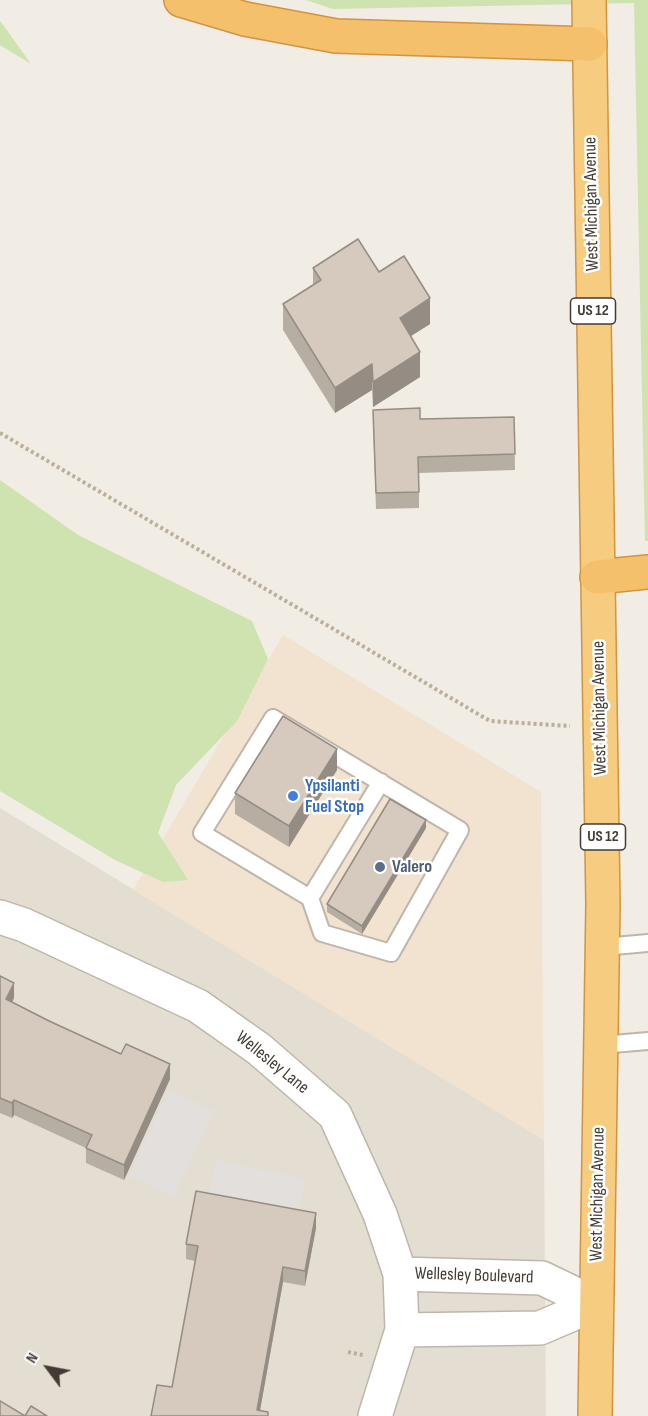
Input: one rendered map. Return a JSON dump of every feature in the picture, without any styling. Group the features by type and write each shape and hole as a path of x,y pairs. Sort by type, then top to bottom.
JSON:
{"highway":[{"path":"181,0 245,20 336,36 590,44"},
{"name":"West Michigan Avenue","path":"589,0 603,947 596,1416"},
{"path":"597,577 648,572"}],"street":[{"name":"Wellesley Lane","path":"0,917 24,925 198,1006 260,1049 334,1115 380,1214 400,1274 402,1330 375,1416"},
{"name":"Wellesley Boulevard","path":"400,1274 542,1278 596,1304"},
{"path":"402,1330 540,1328 596,1304"}],"lane":[{"path":"273,718 460,830 391,953 322,933 310,898 202,833 273,718"},
{"path":"310,898 381,782"},
{"path":"603,947 648,943"},
{"path":"601,1045 648,1041"}],"path":[{"path":"0,433 490,721 601,728"}],"shaded area":[{"path":"283,635 541,792 544,1140 133,890"},
{"path":"0,808 544,1140 546,1416 0,1416"},
{"path":"169,1090 214,1111 174,1197 129,1176"},
{"path":"216,1160 305,1179 295,1229 206,1211"}],"green space":[{"path":"306,0 648,0 648,541 645,541 634,3 333,9"},
{"path":"1,22 31,64 0,45"},
{"path":"0,480 78,535 252,621 268,659 237,721 176,785 158,833 188,880 163,882 115,860 0,791"}],"building":[{"path":"358,239 379,272 404,256 430,298 400,318 420,352 373,382 372,364 335,388 283,304 321,280 313,268"},
{"path":"420,408 420,419 514,417 515,454 418,457 419,492 376,493 373,410"},
{"path":"283,716 337,749 289,826 235,793"},
{"path":"390,799 426,820 362,926 327,904"},
{"path":"0,976 14,983 6,999 121,1054 126,1044 170,1064 124,1165 86,1148 92,1135 14,1100 12,1103 0,1098"},
{"path":"196,1191 316,1213 305,1271 283,1267 257,1410 268,1412 268,1416 151,1416 157,1385 172,1387 198,1246 186,1244"},
{"path":"0,1401 25,1416 0,1416"},
{"path":"31,1406 47,1416 25,1416"}],"place":[{"name":"Ypsilanti Fuel Stop","path":"293,796"},
{"name":"Valero","path":"380,867"}]}
